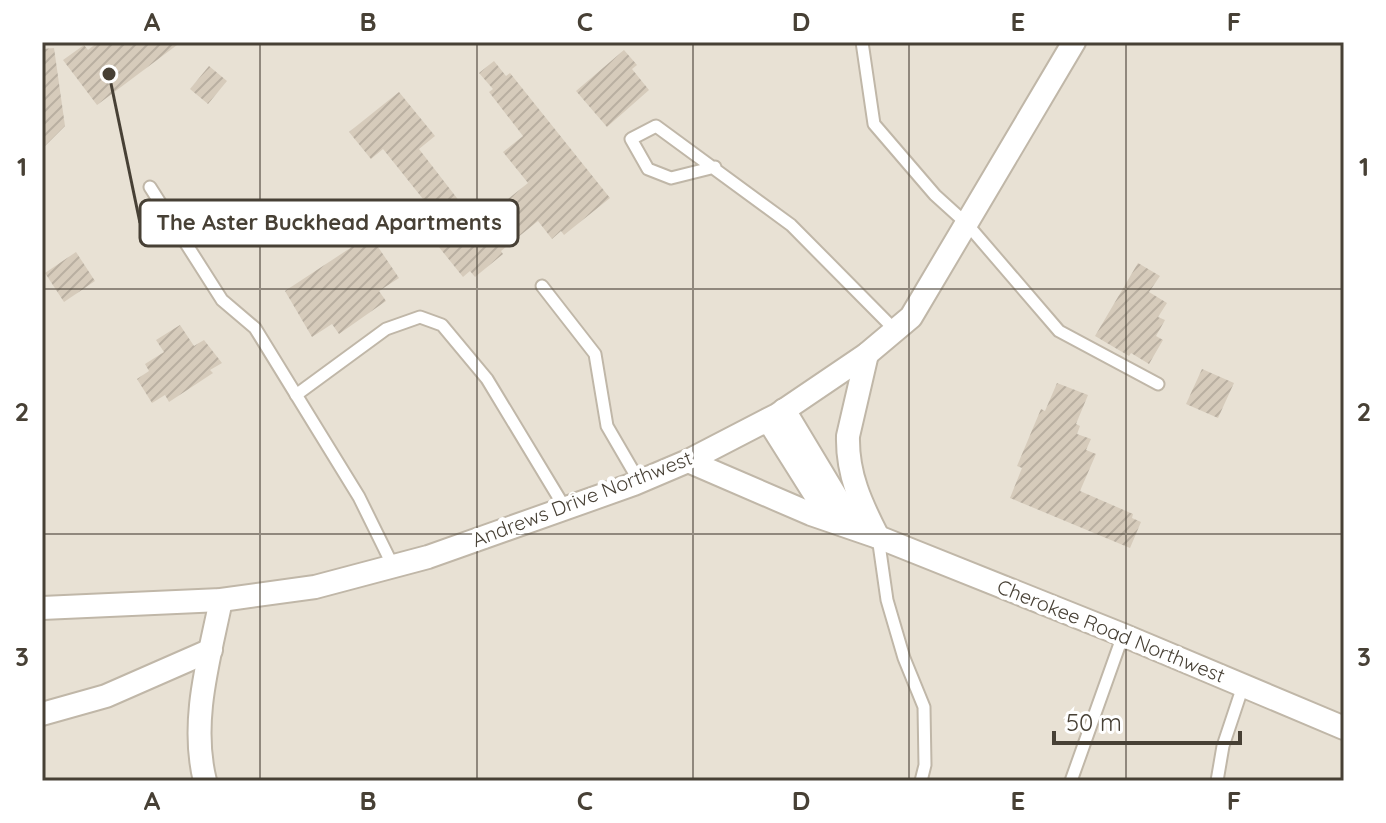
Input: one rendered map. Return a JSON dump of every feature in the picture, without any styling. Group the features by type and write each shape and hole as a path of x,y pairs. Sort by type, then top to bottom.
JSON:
{"street":[{"name":"Andrews Drive Northwest","path":"42,608 221,600 315,587 428,557 639,481 688,461 776,415 867,354 911,317 1074,42"},
{"path":"867,354 850,425 848,450 854,487 878,537"},
{"path":"776,415 831,520"},
{"path":"776,415 855,528"},
{"name":"Cherokee Road Northwest","path":"688,461 1123,635 1344,728"},
{"path":"205,781 199,737 201,700 221,600"},
{"path":"42,714 106,696 211,650"}],"lane":[{"path":"862,42 874,124 935,195 967,224 1059,331 1158,384"},
{"path":"715,167 671,178 648,169 631,139 656,126 715,167 791,225 896,331"},
{"path":"150,187 222,300 255,328 359,497 393,566"},
{"path":"542,286 595,354 607,426 639,481"},
{"path":"296,395 386,329 420,317 442,325 487,379 565,508"},
{"path":"878,537 887,600 904,658 924,707 925,765 921,781"},
{"path":"1071,781 1123,635"},
{"path":"1217,781 1223,746 1243,686"}],"shaded area":[{"path":"42,42 1344,42 1344,781 42,781"}],"building":[{"path":"98,42 181,42 97,105 63,60 84,45 88,50"},
{"path":"54,48 65,126 42,149 42,49"},
{"path":"624,50 637,65 632,69 649,90 607,127 576,91"},
{"path":"494,61 506,76 510,73 610,198 564,235 561,231 552,239 538,221 475,277 470,271 463,277 406,212 423,199 383,149 371,159 349,132 399,92 435,136 419,149 477,224 528,183 503,152 523,136 489,92 493,89 479,73"},
{"path":"209,66 227,81 208,104 190,89"},
{"path":"370,235 399,278 379,291 386,301 339,334 332,324 312,337 285,291"},
{"path":"76,252 95,281 64,302 45,273"},
{"path":"1138,263 1160,276 1149,292 1167,303 1158,317 1165,320 1156,336 1163,340 1149,364 1095,336"},
{"path":"180,325 194,346 204,340 222,363 210,370 213,373 169,402 165,395 152,403 137,379 149,371 145,364 164,352 156,340"},
{"path":"1202,369 1234,383 1218,418 1186,404"},
{"path":"1057,383 1088,395 1076,424 1080,426 1077,434 1091,439 1086,450 1096,454 1080,491 1133,514 1132,518 1141,522 1130,548 1010,498 1022,468 1017,466 1041,409 1045,411"}],"place":[{"name":"The Aster Buckhead Apartments","path":"109,74"}]}
